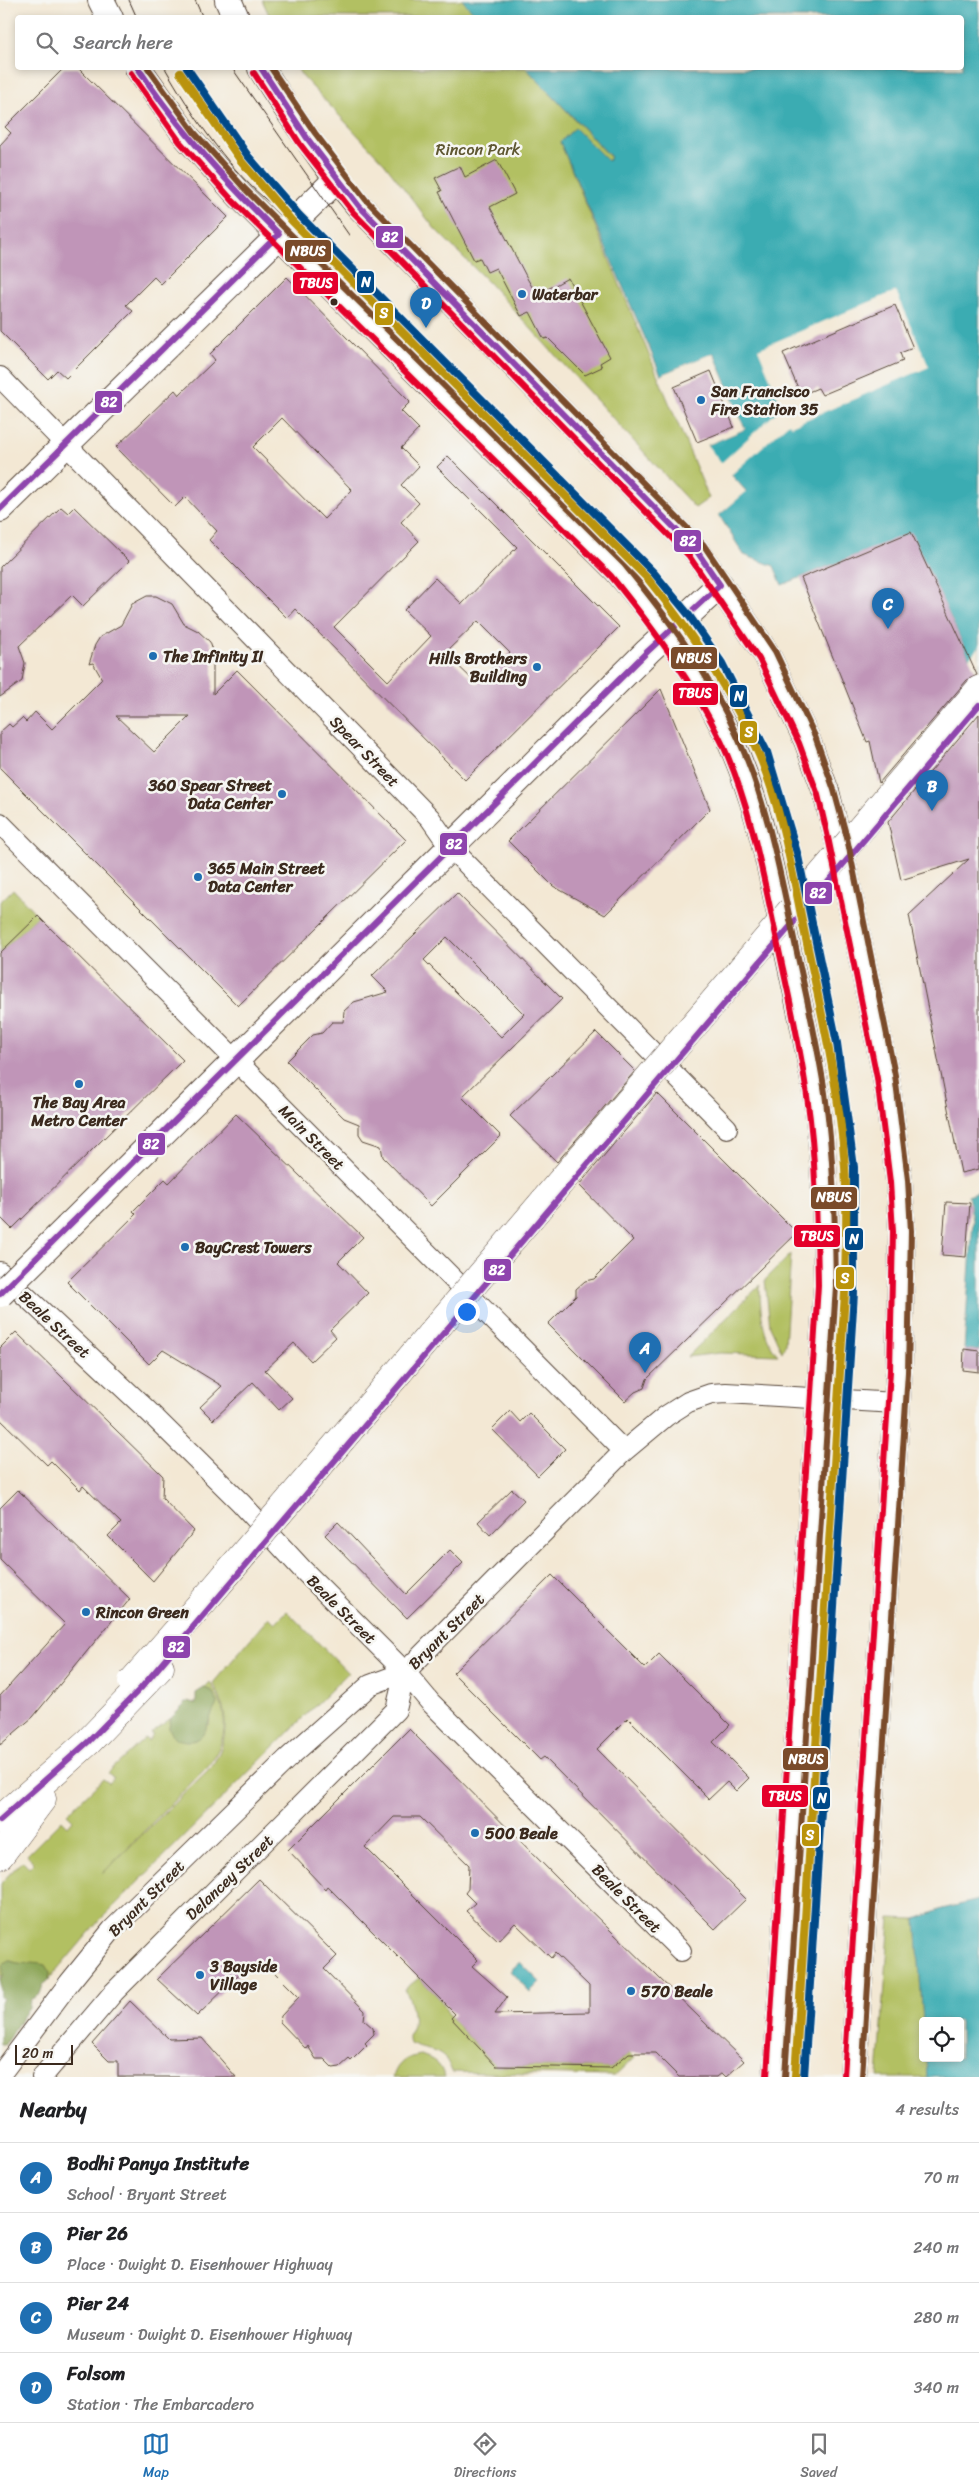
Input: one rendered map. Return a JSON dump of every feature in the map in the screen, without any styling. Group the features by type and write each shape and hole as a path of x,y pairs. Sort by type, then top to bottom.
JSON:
{"highway":[{"path":"0,1805 132,1682 216,1588 979,690"},
{"path":"0,1820 89,1741 141,1688 979,705"},
{"path":"0,1855 89,1741"}],"main road":[{"path":"101,0 108,15"},
{"path":"228,0 235,15"},
{"path":"139,70 187,137 240,195 617,570 689,665 718,715 741,766 769,858 807,1043 819,1122 826,1230 827,1285 776,2077"},
{"path":"262,70 288,111 337,179 367,215 696,550 766,655 786,693 807,740 823,783 838,840 877,1024 894,1130 902,1241 901,1328 853,2077"},
{"path":"0,510 337,179"},
{"path":"0,1294 666,633 720,585"}],"street":[{"name":"Spear Street","path":"0,377 423,811 451,848 727,1128"},
{"name":"Main Street","path":"0,823 624,1451"},
{"name":"Beale Street","path":"0,1272 153,1416 405,1672 430,1702 680,1951"},
{"name":"Bryant Street","path":"0,2075 69,1983 112,1930 286,1759 370,1685 405,1672 624,1451 666,1416 688,1402 711,1394 726,1393 896,1403"},
{"name":"Delancey Street","path":"42,2077 114,1992 396,1710 405,1672"}],"green space":[{"path":"262,0 462,0 477,15 269,15"},
{"name":"Rincon Park","path":"298,70 528,70 611,158 608,161 575,128 560,142 709,498 695,508 490,284 435,229 385,164"},
{"path":"13,889 38,916 0,953 0,902"},
{"path":"791,1254 785,1345 782,1352 770,1326 765,1280"},
{"path":"760,1285 761,1313 765,1331 768,1340 778,1355 720,1353 687,1357"},
{"path":"287,1611 348,1673 98,1922 49,1980 50,1973 32,1962 23,1965 10,1961 0,1979 0,1884 22,1861 29,1868 34,1863 27,1855 62,1820 68,1826 73,1820 67,1814 103,1779 109,1783 113,1777 108,1773 145,1738 148,1741 153,1735 151,1733 171,1718 169,1728 209,1725 210,1714 218,1703 212,1691 204,1688 210,1682 224,1712 222,1704 213,1683 269,1617 275,1623","holes":["224,1715 225,1725 222,1746 211,1767 102,1874 208,1766 220,1745 223,1735"]},
{"path":"204,1688 212,1691 218,1703 204,1733 194,1741 174,1738 169,1728 171,1718 188,1701 196,1704 196,1693"},
{"path":"890,1918 916,1919 923,2017 919,2017 919,2062 926,2062 927,2077 878,2077"},
{"path":"10,1961 45,1965 50,1973 49,1980 43,1985 40,1994 30,2000 29,2007 5,2044 0,2044 0,2002 2,1999 0,1996 0,1979 3,1977 3,1965"},
{"path":"419,1978 439,1998 451,2018 496,2066 611,2068 629,2053 634,2058 614,2076 452,2072 445,2058 435,2052 410,2044 409,2036 413,2025 413,2011 405,1989"},
{"path":"420,2055 436,2062 441,2068 444,2077 393,2077 400,2064 410,2057"}],"water":[{"path":"462,0 979,0 979,679 911,533 782,585 774,566 744,555 719,515 746,491 711,453 707,445 745,429 714,353 661,375 560,142 575,128 608,161 611,157 528,70 964,70 964,15 476,15"},
{"path":"979,1192 979,1351 964,1349 973,1220 968,1196"},
{"path":"979,1900 979,2077 927,2077 926,2062 964,2062 964,2017 923,2017 916,1919 942,1909"},
{"path":"520,1962 540,1982 530,1992 510,1971"}],"pier":[{"path":"896,291 929,367 791,426 789,423 731,475 746,492 719,515 718,512 743,491 709,454 704,444 742,428 712,356 662,377 661,375 713,353 745,429 707,445 721,463 782,407 758,349"},
{"path":"909,536 969,658 979,647 979,682"}],"building":[{"path":"62,70 80,70 228,217 161,284 154,277 126,305 133,311 66,378 57,370 48,379 0,331 0,145 11,133 5,127"},
{"path":"497,160 515,194 490,207 528,280 537,295 568,278 610,357 600,363 602,367 585,375 548,338 544,339 530,312 521,316 496,268 487,272 480,258 474,260 439,192 442,191 435,178 460,166 465,177"},
{"path":"287,277 410,402 401,411 419,429 401,448 419,466 401,485 419,503 401,522 419,541 334,627 388,681 431,636 404,610 435,578 462,604 517,547 437,467 448,456 619,627 465,780 295,609 287,618 209,540 217,531 185,497 175,507 116,447 175,390 179,395 215,360 210,354","holes":["282,418 352,490 324,519 253,447","478,621 510,653 477,684 445,653"]},
{"path":"895,305 913,348 900,353 903,361 822,395 818,388 801,395 783,353"},
{"name":"San Francisco Fire Station 35","path":"711,371 734,427 697,442 674,387"},
{"path":"61,507 68,513 74,507 129,561 83,606 72,595 19,646 25,663 22,681 0,697 0,567"},
{"path":"911,532 977,675 967,680 879,783 870,741 867,742 801,578"},
{"path":"147,596 156,596 172,604 184,624 198,631 210,642 213,651 213,694 237,670 406,840 238,1006 0,768 0,732 9,724 12,727 22,718 26,722 35,712 52,729 102,679 93,663 89,664 95,645 100,637 121,625 132,604","holes":["116,716 190,716 154,752"]},
{"path":"661,689 710,809 605,915 553,886 508,841"},
{"path":"979,714 979,1169 961,1173 909,915 969,859 901,880 888,822"},
{"path":"457,893 562,999 462,1097 501,1136 431,1206 383,1157 381,1146 363,1140 359,1134 359,1124 344,1118 287,1061 313,1035 322,1033 332,1022 343,1022 344,1011 354,1002 388,992 372,976","holes":["447,937 524,1014 501,1037 424,960"]},
{"name":"The Bay Area Metro Center","path":"38,916 183,1060 12,1229 0,1217 0,953"},
{"path":"596,1032 635,1071 557,1162 510,1116"},
{"path":"657,1093 797,1233 647,1379 644,1388 635,1392 625,1401 548,1324 576,1296 576,1289 585,1281 594,1279 633,1240 579,1185"},
{"path":"236,1114 363,1237 338,1262 368,1293 330,1330 336,1337 311,1361 294,1343 265,1370 292,1398 279,1410 253,1382 213,1420 200,1407 222,1386 163,1350 149,1364 67,1282 136,1214 133,1211 165,1179 169,1183"},
{"path":"946,1202 970,1203 966,1257 942,1255"},
{"path":"16,1332 163,1476 162,1498 194,1531 153,1581 108,1536 121,1523 83,1486 80,1490 51,1461 47,1465 0,1419 0,1348"},
{"path":"964,1349 979,1351 979,1372 963,1370"},
{"path":"510,1411 520,1422 529,1413 565,1449 538,1476 492,1429"},
{"path":"512,1489 524,1500 490,1535 478,1522"},
{"name":"Rincon Green","path":"18,1490 130,1599 33,1717 0,1745 0,1696 65,1624 0,1560 0,1508"},
{"path":"338,1522 406,1594 450,1550 463,1563 407,1618 325,1535"},
{"path":"552,1575 645,1668 659,1654 730,1725 713,1742 749,1778 736,1791 727,1782 709,1799 628,1718 597,1749 746,1899 715,1929 544,1757 540,1760 453,1673"},
{"path":"409,1729 567,1888 744,2061 726,2077 722,2073 717,2077 679,2077 655,2053 629,2053 611,2068 496,2066 451,2018 455,2014 327,1886 325,1889 288,1850","holes":["394,1817 420,1817 469,1865 468,1889 465,1893 475,1903 466,1911 498,1941 515,1923 551,1958 555,1953 589,1986 589,2012 495,2014 507,1997 472,1966 478,1960 365,1847"]},
{"name":"3 Bayside Village","path":"259,1879 337,1956 324,1969 365,2011 364,2020 373,2028 374,2034 365,2043 367,2045 351,2061 349,2059 340,2067 333,2068 324,2059 316,2059 308,2046 306,2049 280,2022 281,2016 299,1997 271,1969 245,1969 197,2016 157,1979"},
{"path":"130,2001 169,2039 202,2038 236,2077 118,2077 118,2061 109,2061 92,2044"}],"tram line":[{"path":"129,0 136,15"},
{"path":"195,0 202,15"},
{"path":"166,70 197,120 235,169 272,205 334,251"},
{"path":"233,70 349,235"}],"transit line":[{"name":"82","path":"0,509 279,234 186,134 139,70"},
{"name":"NBUS","path":"149,70 194,132 245,189 624,564 672,626 715,691 748,761 764,810 777,859 822,1073 834,1189 836,1286 785,2077"},
{"name":"N","path":"188,70 248,156 299,215 654,573 688,614 722,663 767,752 798,856 837,1043 854,1167 854,1293 804,2077"},
{"name":"82","path":"0,1294 648,651 720,585 696,550 359,206 307,138 262,70"},
{"name":"NBUS","path":"272,70 315,133 366,200 703,544 775,651 815,736 834,790 847,838 895,1075 908,1180 911,1231 908,1372 862,2077"},
{"name":"TBUS","path":"131,73 180,142 233,201 611,576 657,636 711,720 732,766 748,813 793,1016 807,1096 816,1190 818,1285 767,2076"},
{"name":"S","path":"180,73 241,161 292,221 648,579 710,663 748,731 767,775 789,857 833,1074 842,1136 846,1198 845,1293 795,2076"},
{"name":"TBUS","path":"254,73 300,144 353,212 689,556 759,659 799,743 818,795 877,1078 890,1182 893,1232 890,1371 844,2076"},
{"name":"82","path":"0,1820 89,1741 141,1688 979,705"}],"place":[{"name":"Waterbar","path":"522,294"},
{"name":"Folsom","path":"426,328"},
{"name":"San Francisco Fire Station 35","path":"701,400"},
{"name":"Pier 24","path":"888,629"},
{"name":"The Infinity II","path":"153,656"},
{"name":"Hills Brothers Building","path":"537,667"},
{"name":"360 Spear Street Data Center","path":"282,794"},
{"name":"Pier 26","path":"932,811"},
{"name":"365 Main Street Data Center","path":"198,877"},
{"name":"The Bay Area Metro Center","path":"79,1084"},
{"name":"BayCrest Towers","path":"185,1247"},
{"name":"Bodhi Panya Institute","path":"645,1373"},
{"name":"Rincon Green","path":"86,1612"},
{"name":"500 Beale","path":"475,1833"},
{"name":"3 Bayside Village","path":"200,1975"},
{"name":"570 Beale","path":"631,1991"}]}
